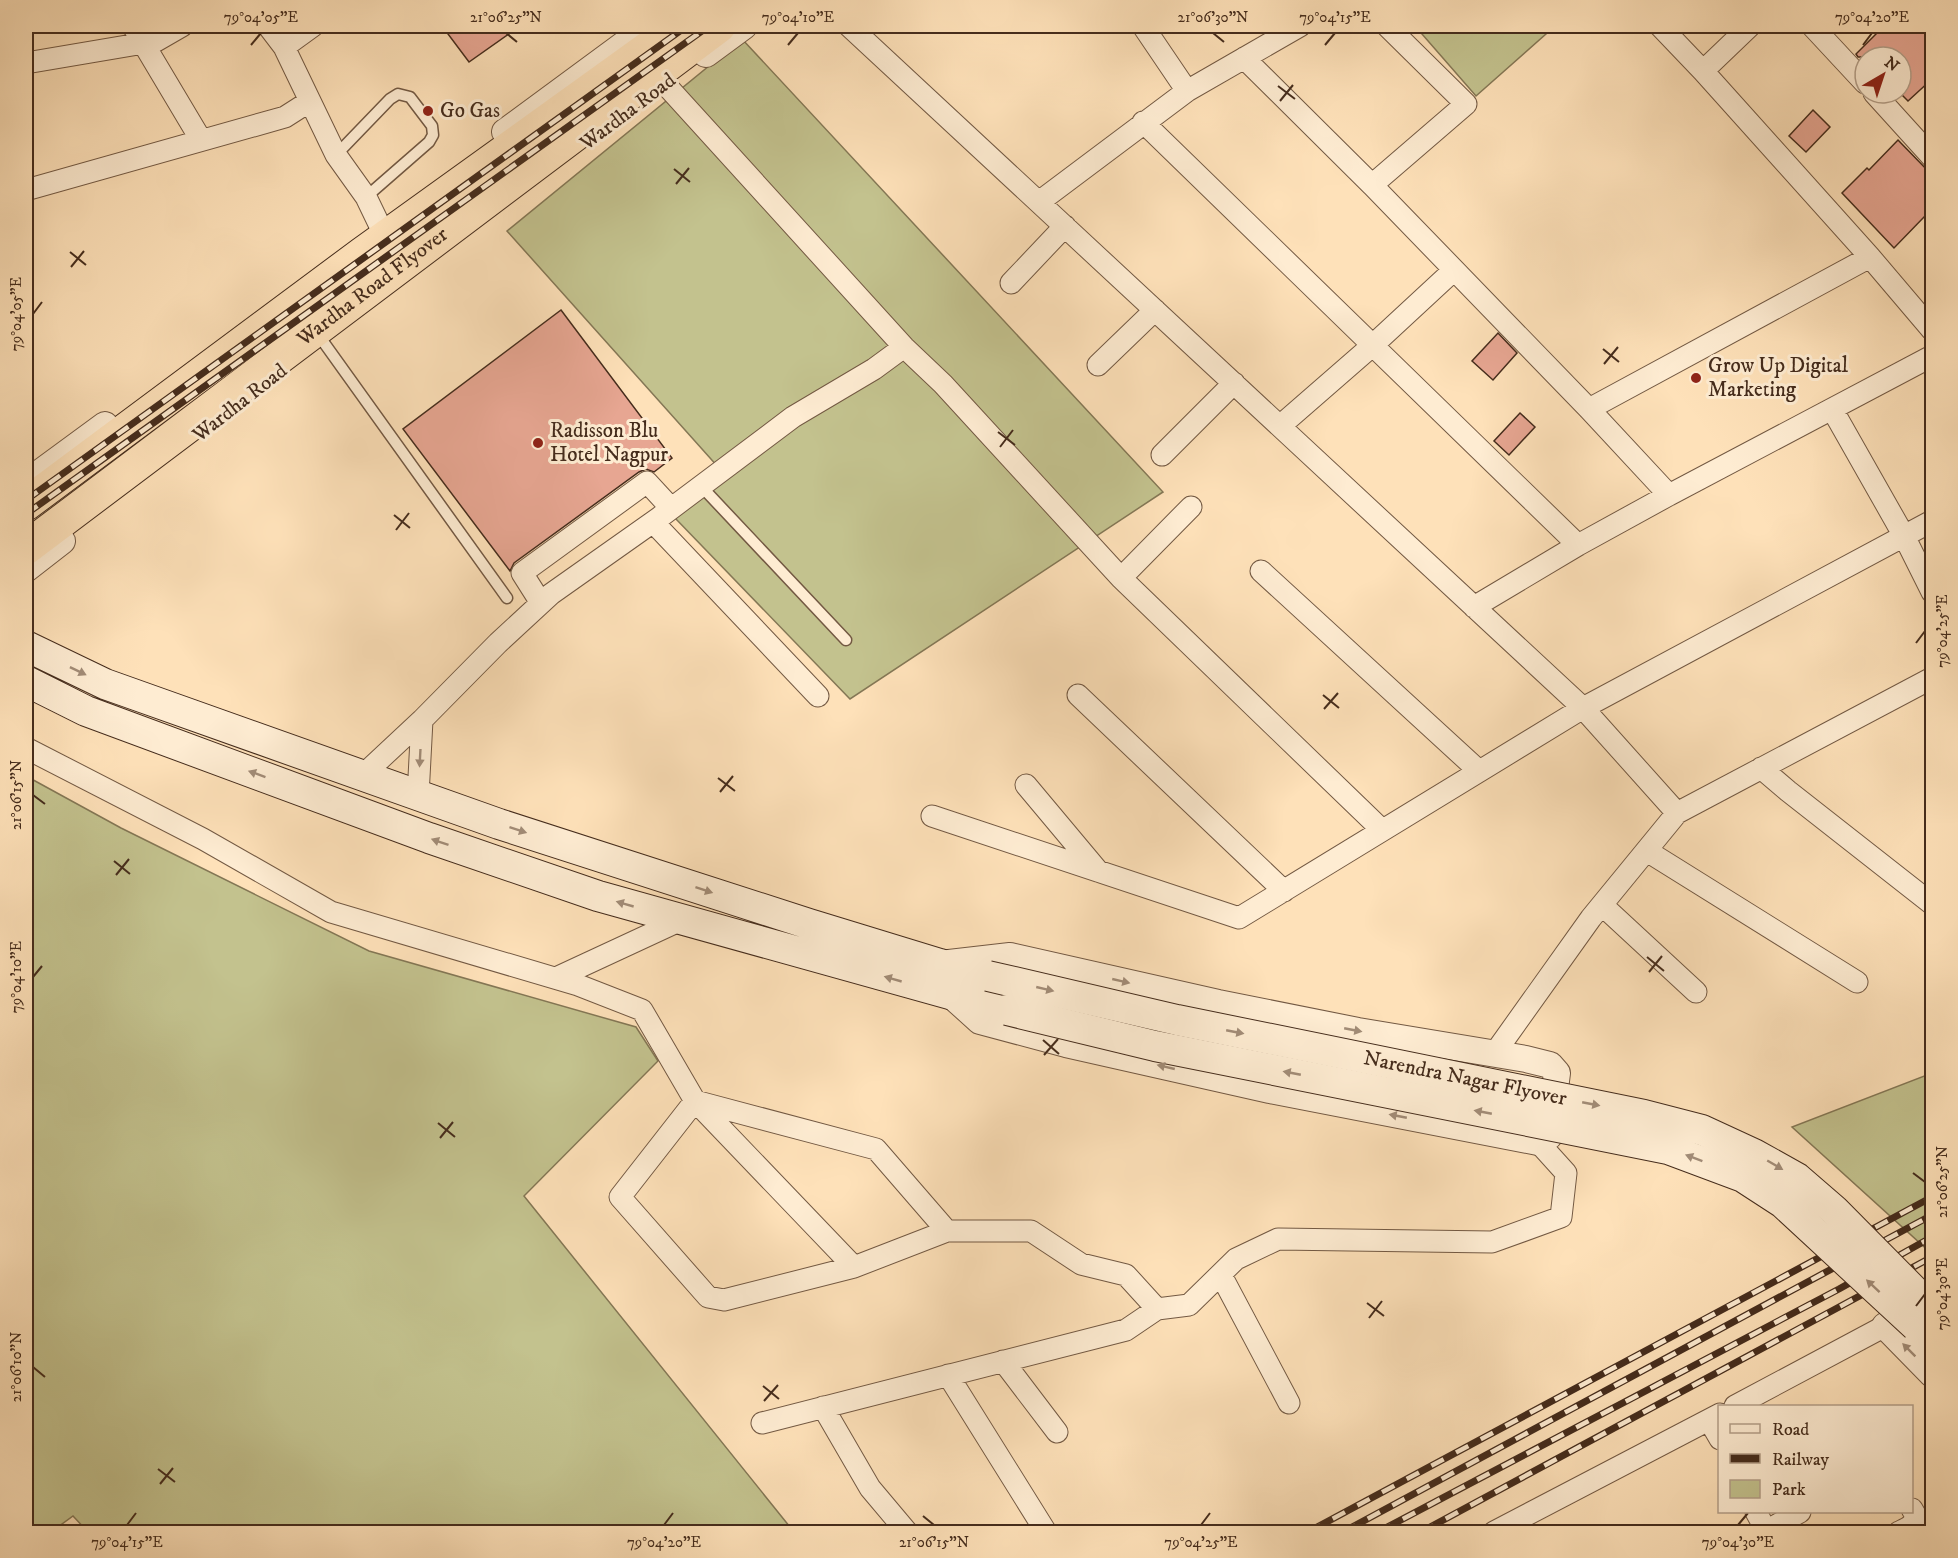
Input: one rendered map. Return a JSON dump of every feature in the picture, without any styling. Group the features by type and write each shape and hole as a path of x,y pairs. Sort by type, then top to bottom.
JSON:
{"highway":[{"name":"Wardha Road Flyover","path":"26,504 362,254 679,26"},
{"name":"Wardha Road Flyover","path":"26,548 719,26"}],"main road":[{"name":"Narendra Nagar Flyover","path":"26,646 105,684 510,828 940,964 1177,1020 1644,1115 1702,1130 1754,1154 1797,1178 1834,1210 1932,1309"},
{"name":"Narendra Nagar Flyover","path":"26,681 86,711 429,838 598,896 681,920 1007,1010 1155,1046 1668,1149 1743,1177 1783,1203 1932,1343"}],"street":[{"path":"26,63 138,34 156,41 182,26"},
{"path":"268,26 284,47 336,155 366,197 379,224"},
{"path":"284,47 313,26"},
{"path":"26,483 649,26"},
{"name":"Wardha Road","path":"26,569 322,340 744,26"},
{"path":"849,26 1583,708 1677,813"},
{"path":"1143,26 1187,91"},
{"path":"1039,202 1187,91 1300,26"},
{"path":"1372,185 1466,104 1387,26"},
{"path":"1660,26 1870,257 1932,330"},
{"path":"1703,71 1750,26"},
{"path":"1812,26 1853,70"},
{"path":"138,34 201,141"},
{"path":"1244,58 1372,185 1669,495"},
{"path":"665,84 904,347 943,384 1121,579 1382,830"},
{"path":"26,190 285,117 310,100"},
{"path":"1885,105 1932,158"},
{"path":"1143,122 1578,544"},
{"path":"1011,283 1065,226"},
{"path":"1589,409 1870,257"},
{"path":"1280,426 1454,270"},
{"path":"1098,365 1155,310"},
{"path":"362,776 541,603 793,417 874,369 904,347"},
{"path":"1474,607 1578,544 1932,356"},
{"path":"1162,455 1233,383"},
{"path":"1832,409 1904,536 1932,592"},
{"path":"541,603 522,573 647,482 672,508"},
{"path":"1121,579 1191,507"},
{"path":"932,816 1239,918 1583,708 1932,520"},
{"path":"653,522 818,696"},
{"path":"1261,572 1479,771"},
{"path":"1494,1054 1602,905 1677,813 1932,678"},
{"path":"1078,695 1284,891"},
{"path":"418,795 422,720"},
{"path":"26,748 202,839 331,912 556,978 642,1010 695,1101 854,1267"},
{"path":"1761,768 1932,904"},
{"path":"1026,785 1098,872"},
{"path":"1647,851 1857,982"},
{"path":"1602,905 1696,992"},
{"path":"556,978 681,920"},
{"path":"940,964 1010,956 1230,1006 1550,1065 1557,1073 1549,1136 1538,1142"},
{"path":"762,1423 1126,1330 1157,1310 1189,1305 1236,1259 1278,1239 1492,1242 1561,1217 1566,1173 1538,1142 1270,1090 1066,1044 980,1021 950,994"},
{"path":"695,1101 876,1149 947,1231"},
{"path":"695,1101 620,1197 708,1297 724,1300 854,1267 947,1231 1031,1232 1081,1264 1126,1275 1157,1310"},
{"path":"1221,1275 1289,1403"},
{"path":"1739,1405 1932,1298"},
{"path":"1885,1326 1932,1374"},
{"path":"1003,1361 1057,1431"},
{"path":"948,1375 1046,1533"},
{"path":"823,1407 870,1488 907,1533"},
{"path":"1494,1533 1714,1417 1718,1435"},
{"path":"1899,1533 1914,1522 1916,1516 1913,1512"},
{"path":"1756,1513 1766,1532 1798,1513"}],"lane":[{"path":"336,155 390,99 398,94 410,97 432,126 433,135 429,142 366,197"},
{"path":"322,340 507,598"},
{"path":"701,486 846,640"}],"green space":[{"path":"1415,26 1555,26 1476,96"},
{"path":"742,39 1163,492 850,699 675,518 719,468 507,231"},
{"path":"26,776 121,828 369,951 636,1027 658,1061 524,1196 794,1532 88,1532 73,1516 51,1532 26,1532"},
{"path":"1932,1073 1932,1254 1792,1127"}],"building":[{"path":"442,26 520,26 469,62"},
{"path":"1884,26 1932,26 1932,79 1913,96 1913,45 1865,45"},
{"path":"1813,110 1830,127 1806,152 1789,136"},
{"path":"1898,140 1932,175 1932,225 1924,217 1894,248 1842,193 1867,168 1869,170"},
{"name":"Radisson Blu Hotel Nagpur","path":"561,310 672,458 654,472 646,469 639,472 514,563 510,571 403,429"},
{"path":"1498,333 1517,353 1493,380 1472,361"},
{"path":"1520,413 1535,427 1509,455 1494,441"}],"railway":[{"path":"26,500 687,26"},
{"path":"26,514 709,26"},
{"path":"1308,1532 1932,1197"},
{"path":"1343,1532 1932,1215"},
{"path":"1378,1532 1839,1289 1932,1237"},
{"path":"1421,1532 1932,1257"}],"place":[{"name":"Go Gas","path":"428,111"},
{"name":"Grow Up Digital Marketing","path":"1696,378"},
{"name":"Radisson Blu Hotel Nagpur","path":"538,443"}]}
